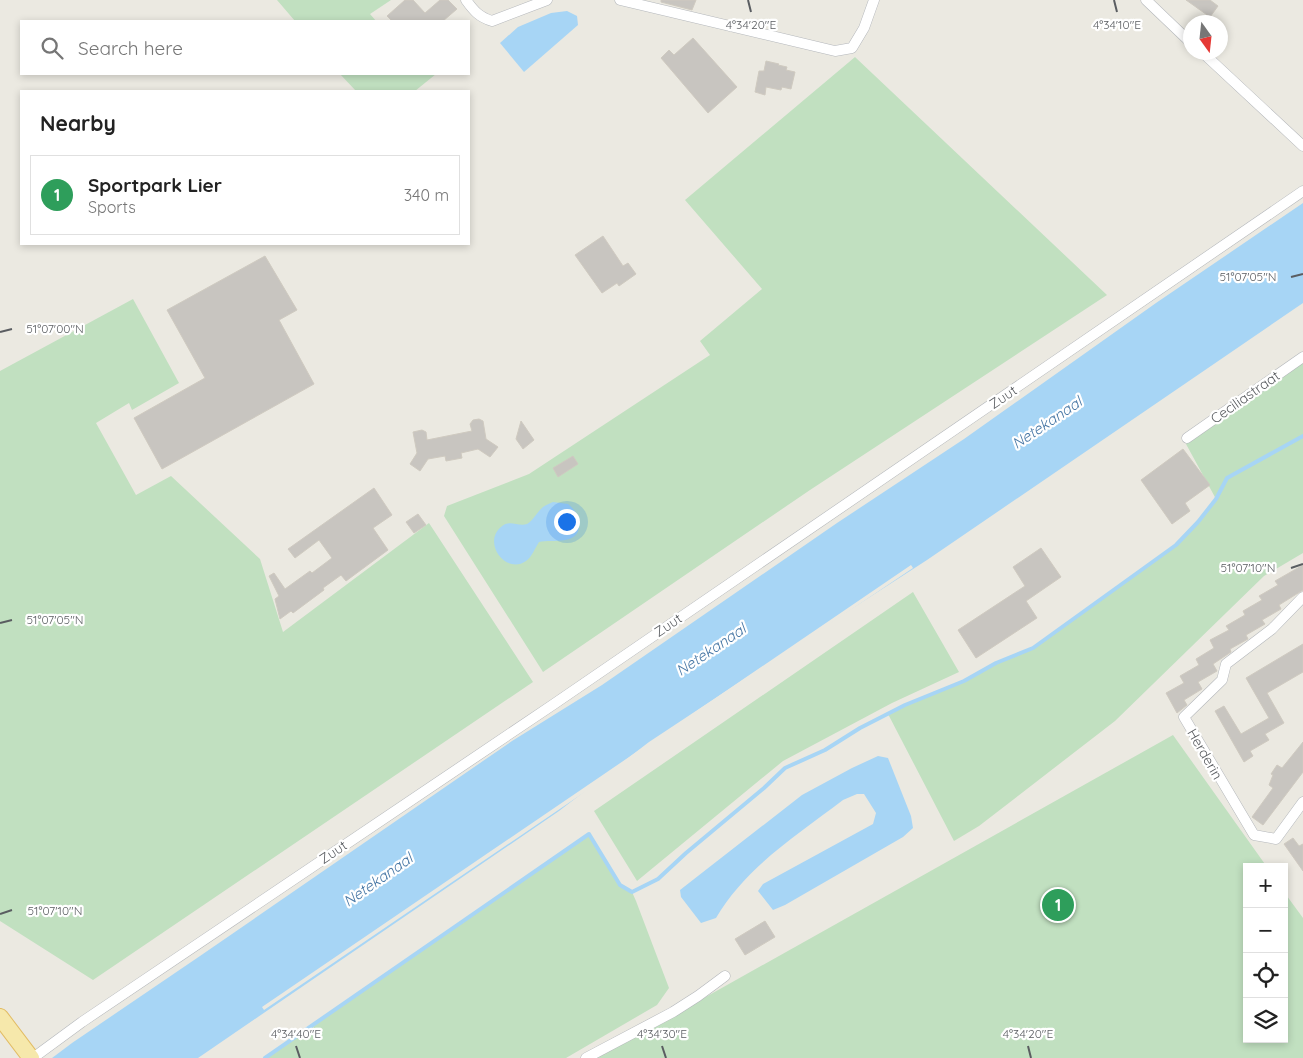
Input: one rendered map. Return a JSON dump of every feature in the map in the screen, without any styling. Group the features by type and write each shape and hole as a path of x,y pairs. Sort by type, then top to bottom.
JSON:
{"main road":[{"path":"0,1017 32,1058"}],"street":[{"path":"466,0 475,12 483,18 492,21 547,0"},
{"path":"620,0 834,51 852,48 858,40 874,0"},
{"path":"1146,0 1183,35"},
{"path":"1211,60 1303,146"},
{"name":"Zuut","path":"32,1058 82,1022 554,704 1303,191"},
{"name":"Ceciliastraat","path":"1186,438 1303,357"},
{"name":"Herderin","path":"1302,804 1276,839 1254,836 1184,717 1222,680 1226,664 1272,629 1303,597"},
{"path":"586,1058 673,1012 725,976"}],"green space":[{"path":"277,0 391,0 370,14 375,20 294,20"},
{"path":"855,57 1107,295 810,490 543,672 444,516 447,506 529,474 710,355 700,341 762,289 685,200"},
{"path":"341,75 435,75 416,90 355,90"},
{"path":"133,299 179,383 132,410 129,403 96,423 136,495 171,476 260,559 283,632 429,523 533,682 93,980 0,921 0,371"},
{"path":"1303,361 1303,553 1264,576 1115,721 979,826 954,841 888,714 964,681 996,663 1033,648 1176,545 1198,522 1216,499 1186,444"},
{"path":"913,592 959,672 892,703 783,761 637,881 594,811"},
{"path":"1173,735 1264,863 1243,863 1243,1043 1288,1043 1288,897 1303,918 1303,1058 597,1058"},
{"path":"589,834 620,885 632,892 636,901 669,988 657,1005 566,1058 265,1058"}],"water":[{"path":"567,11 577,16 578,25 524,72 500,43 518,27 551,13"},
{"name":"Netekanaal","path":"1303,203 1303,303 927,560 649,742 559,811 198,1058 52,1058 512,741 602,685 837,523 964,439 1156,303"},
{"path":"553,502 568,504 576,512 579,523 576,535 565,540 539,542 532,555 526,561 518,564 504,561 495,548 494,541 501,527 510,523 527,524 543,507"},
{"path":"878,756 888,758 911,816 913,828 903,837 785,905 773,910 758,891 763,884 873,824 876,813 864,794 857,794 843,800 757,867 728,900 716,918 701,923 681,897 680,890 802,795"}],"pier":[{"path":"911,565 913,568 651,744 620,768 264,1010 262,1007"}],"building":[{"path":"405,0 413,0 425,13 440,0 448,0 457,9 444,20 391,20 387,16"},
{"path":"661,0 696,0 692,10 661,2"},
{"path":"1186,0 1210,0 1218,6 1211,15 1207,15"},
{"path":"693,38 737,87 708,113 661,58 669,50 674,55"},
{"path":"766,61 787,67 786,70 795,72 791,89 782,87 781,90 766,87 765,95 755,92 759,71 764,71"},
{"path":"603,236 623,266 628,263 636,274 619,286 617,283 602,293 575,255"},
{"path":"265,256 297,310 279,320 314,384 162,469 134,418 205,378 167,310"},
{"path":"479,419 483,421 486,439 498,447 490,457 478,449 461,453 462,458 446,461 445,456 428,459 420,471 410,464 417,453 413,432 422,430 426,432 427,440 472,431 470,424 473,420"},
{"path":"521,421 534,440 523,449 516,439"},
{"path":"1183,449 1210,485 1185,503 1190,511 1172,524 1141,480"},
{"path":"573,456 578,464 558,477 553,468"},
{"path":"374,488 392,515 373,528 388,550 346,581 341,575 293,613 291,611 280,619 275,599 279,596 269,576 274,573 285,589 310,571 312,573 332,558 319,540 295,558 288,549"},
{"path":"418,514 426,525 414,533 406,522"},
{"path":"1041,548 1061,577 1026,601 1037,618 976,658 958,630 1025,586 1013,567"},
{"path":"1303,565 1303,590 1279,605 1281,609 1262,620 1265,624 1246,635 1248,639 1230,649 1231,652 1213,664 1217,671 1198,682 1202,689 1184,700 1187,705 1177,713 1166,693 1184,683 1180,676 1199,665 1196,659 1214,648 1210,640 1229,630 1226,626 1245,615 1243,611 1262,600 1259,596 1278,585 1275,581"},
{"path":"1303,644 1303,672 1267,693 1284,723 1265,734 1269,740 1250,751 1253,756 1244,762 1215,711 1224,706 1241,734 1269,718 1246,678"},
{"path":"1303,742 1303,772 1263,825 1252,817 1273,788 1269,785 1273,775 1271,774 1277,765 1282,768"},
{"path":"1293,838 1299,846 1303,844 1303,871 1284,844"},
{"path":"765,921 775,937 745,955 735,939"}],"waterway":[{"path":"265,1058 589,834 620,885 632,892 658,879 785,768 825,750 860,728 905,705 964,681 996,663 1033,648 1176,545 1198,522 1216,499 1227,478 1303,436"}],"place":[{"name":"Sportpark Lier","path":"1058,905"}]}
